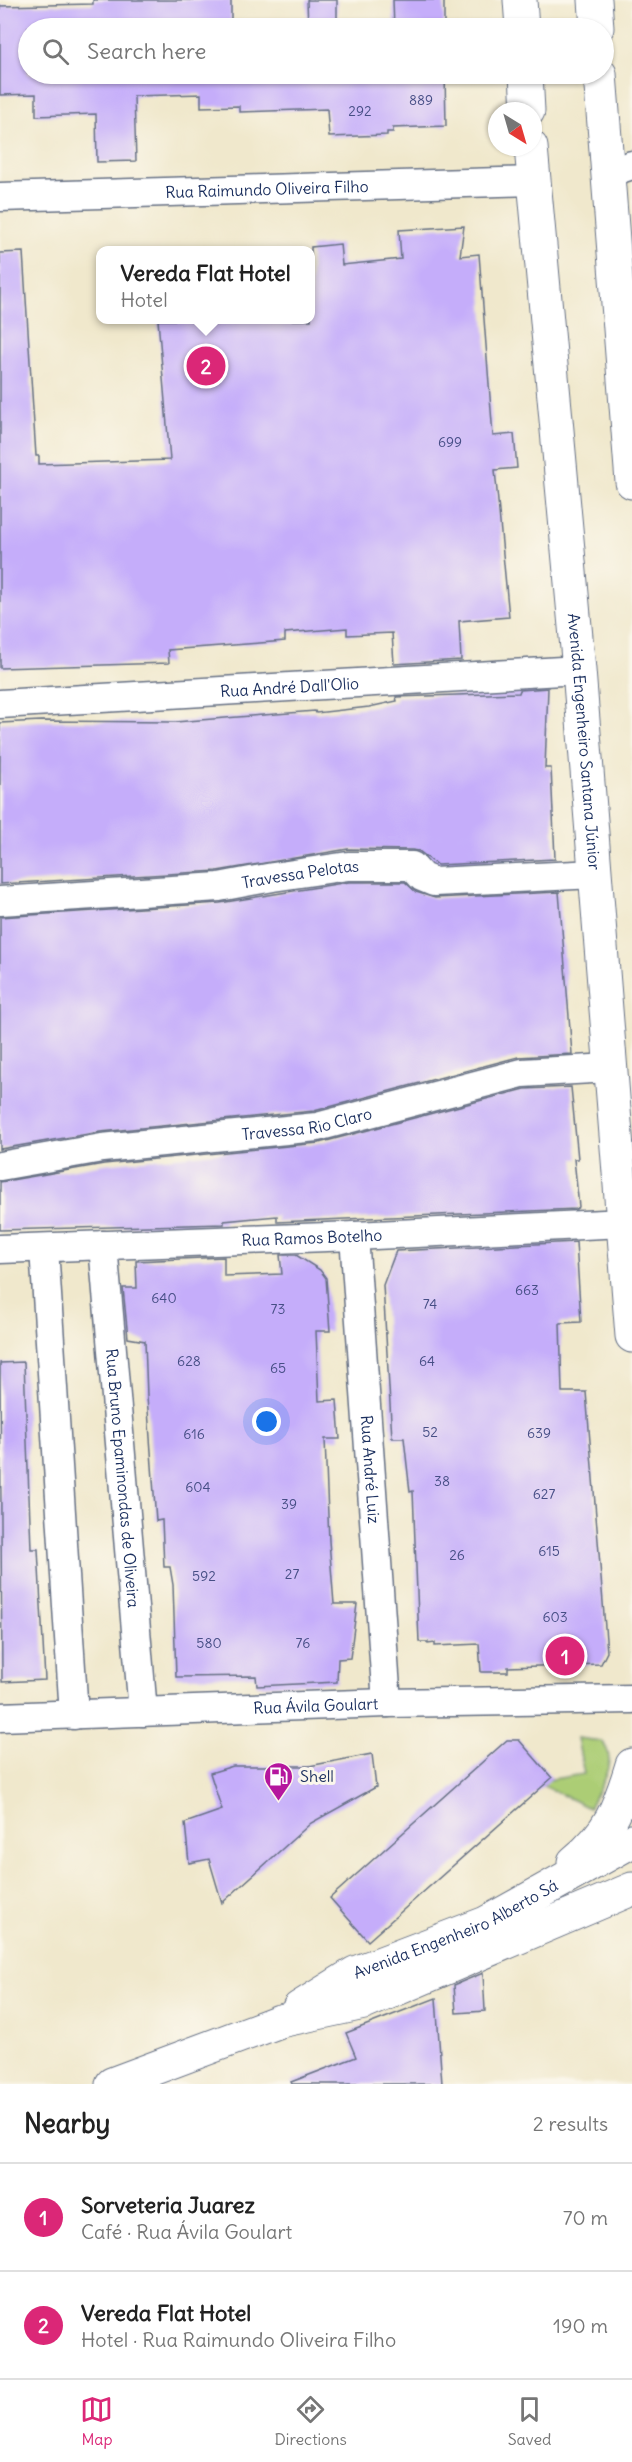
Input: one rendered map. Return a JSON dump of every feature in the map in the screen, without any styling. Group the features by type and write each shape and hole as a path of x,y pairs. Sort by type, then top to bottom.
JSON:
{"main road":[{"path":"520,0 521,18"},
{"path":"595,0 596,18"},
{"path":"527,84 528,102"},
{"path":"602,84 620,169 632,482"},
{"name":"Avenida Engenheiro Santana Júnior","path":"532,156 579,670 632,1336"},
{"path":"523,1903 585,1853 601,1835 617,1812 632,1765"},
{"name":"Avenida Engenheiro Alberto Sá","path":"280,2021 355,1973 486,1923 632,1841"},
{"name":"Avenida Engenheiro Alberto Sá","path":"112,2084 280,2021 364,2003 632,1889"}],"street":[{"name":"Rua Raimundo Oliveira Filho","path":"0,197 534,181"},
{"name":"Rua André Dall'Olio","path":"0,704 579,670"},
{"name":"Travessa Pelotas","path":"0,901 219,887 348,866 412,866 422,877 434,882 595,874"},
{"name":"Travessa Rio Claro","path":"0,1166 102,1148 317,1127 522,1073 610,1068"},
{"name":"Rua Ramos Botelho","path":"0,1249 624,1223"},
{"name":"Rua André Luiz","path":"354,1236 387,1703"},
{"name":"Rua Bruno Epaminondas de Oliveira","path":"103,1245 143,1712"},
{"path":"45,1248 74,1715"},
{"name":"Rua Ávila Goulart","path":"0,1717 387,1703 632,1699"}],"green space":[{"path":"577,1738 601,1741 609,1757 606,1775 589,1808 542,1785 548,1780 584,1774"}],"building":[{"path":"93,0 231,0 231,18 18,18 18,84 445,84 446,126 393,128 393,132 387,132 387,135 329,137 327,109 239,112 239,106 201,107 201,94 134,96 136,161 97,162 96,114 36,116 36,94 0,95 0,6 93,4"},
{"path":"307,0 337,0 337,18 308,18"},
{"path":"393,0 444,0 444,18 394,18"},
{"path":"464,226 460,256 479,254 493,436 514,434 517,468 495,470 509,617 459,621 461,660 394,664 392,633 347,635 347,628 285,633 285,641 168,650 169,663 0,668 0,253 23,252 36,456 39,456 39,464 170,460 158,324 315,324 315,247 340,244 342,265 401,259 399,230"},
{"path":"548,688 545,768 551,768 555,859 437,865 419,851 348,849 217,871 0,884 0,723 175,722 315,711 316,713 369,707 397,701 396,697 519,693 520,690"},
{"path":"349,882 405,882 416,892 435,898 559,892 572,1054 518,1057 314,1111 100,1132 0,1149 0,917 220,903"},
{"path":"571,1087 578,1159 574,1159 579,1207 576,1209 277,1222 277,1216 224,1221 224,1224 0,1230 0,1182 104,1164 319,1143 525,1089"},
{"path":"576,1242 581,1322 560,1323 562,1392 586,1392 607,1652 601,1664 508,1667 508,1672 481,1672 479,1644 435,1646 435,1643 419,1642 413,1491 410,1492 404,1438 392,1438 383,1285 396,1251"},
{"path":"280,1255 296,1255 320,1270 326,1278 330,1331 316,1331 319,1401 337,1400 340,1439 325,1439 329,1541 334,1604 357,1604 350,1658 338,1659 337,1682 257,1686 256,1676 176,1677 173,1585 170,1567 164,1567 162,1520 156,1521 145,1341 128,1338 123,1288 137,1288 136,1261 224,1257 224,1276 282,1274"},
{"path":"24,1362 31,1549 38,1549 45,1680 2,1682 0,1363"},
{"path":"507,1740 519,1740 552,1778 368,1941 330,1898"},
{"path":"372,1754 376,1787 311,1823 222,1903 209,1859 189,1863 185,1823 222,1810 210,1773 233,1766 309,1766"},
{"path":"483,1973 485,2011 456,2013 454,1985"},
{"path":"436,1998 442,2084 292,2084 291,2082 356,2057 346,2033"}],"place":[{"name":"Vereda Flat Hotel","path":"206,366"},
{"name":"Sorveteria Juarez","path":"565,1656"},
{"name":"Shell","path":"279,1802"}]}
